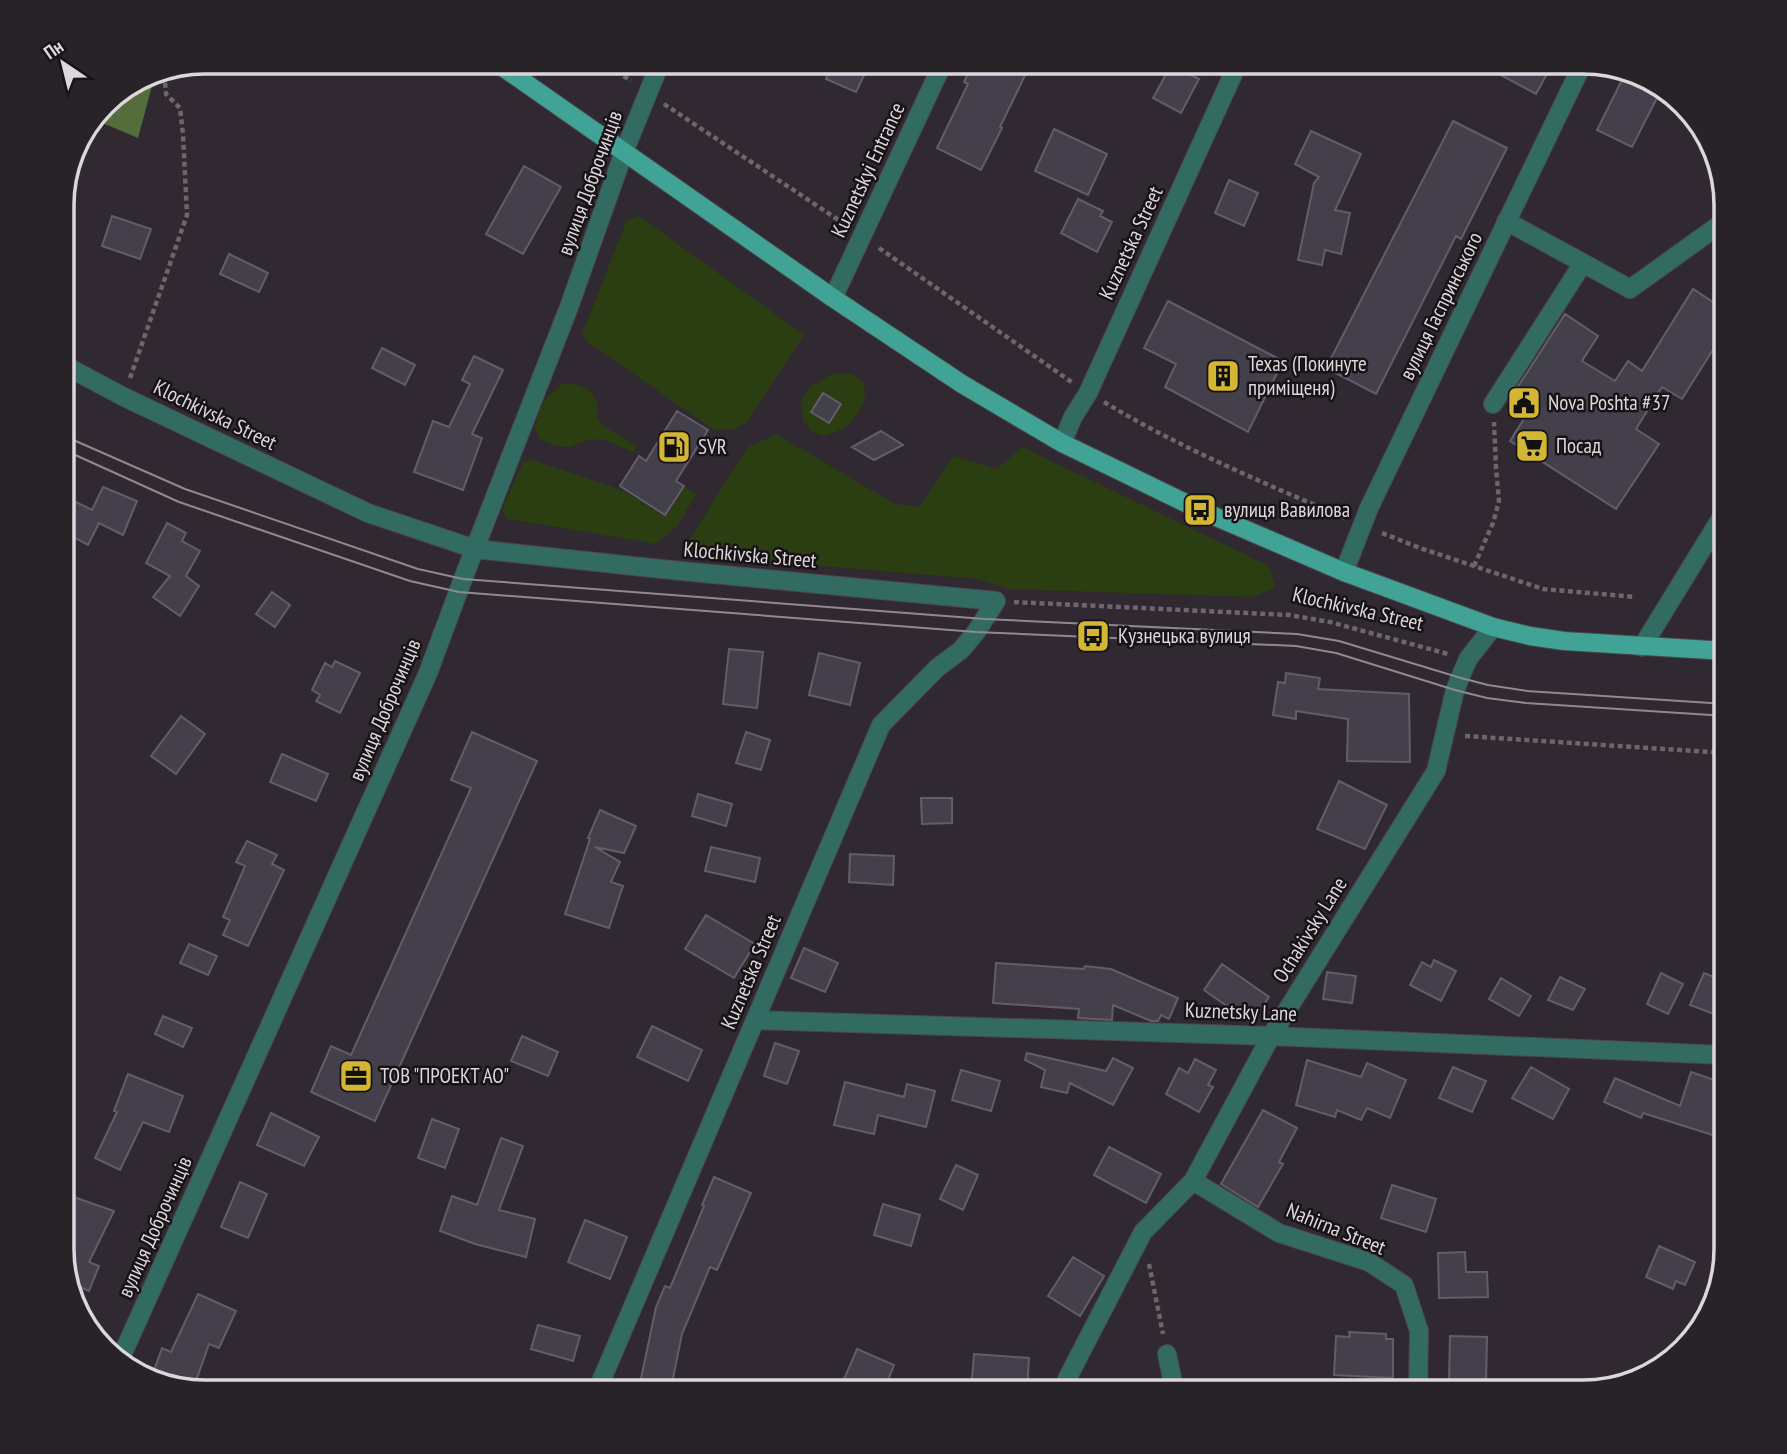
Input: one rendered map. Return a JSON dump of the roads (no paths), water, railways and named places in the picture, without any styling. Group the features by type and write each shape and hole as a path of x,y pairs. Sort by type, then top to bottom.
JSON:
{"main road":[{"name":"Klochkivska Street","path":"513,74 833,298 962,384 1062,443 1200,510 1344,572 1493,627 1564,641 1714,651"}],"street":[{"name":"вулиця Доброчинців","path":"124,1352 428,673 656,74"},
{"name":"Kuznetskyi Entrance","path":"833,298 938,74"},
{"name":"Kuznetska Street","path":"1062,443 1073,417 1088,393 1233,74"},
{"name":"вулиця Гаспринського","path":"1344,572 1369,508 1578,74"},
{"path":"1506,221 1630,289 1714,229"},
{"path":"1493,404 1583,263"},
{"name":"Klochkivska Street","path":"74,370 124,397 368,513 475,549 996,601"},
{"path":"1642,648 1714,530"},
{"name":"Kuznetska Street","path":"602,1380 881,725 937,667 961,650 996,601"},
{"name":"Ochakivsky Lane","path":"1067,1380 1143,1232 1193,1181 1271,1036 1436,771 1455,690 1468,659 1493,627"},
{"name":"Kuznetsky Lane","path":"755,1020 1271,1036 1714,1054"},
{"name":"Nahirna Street","path":"1193,1181 1279,1233 1369,1262 1404,1285 1419,1331 1418,1380"},
{"path":"1167,1354 1172,1380"}],"tram line":[{"path":"74,440 185,489 418,569 463,579 985,619 1297,634 1339,641 1488,685 1527,691 1714,703"},
{"path":"74,454 179,502 410,581 459,592 976,632 1296,646 1336,653 1487,698 1714,715"}],"place":[{"name":"Texas (Покинуте приміщеня)","path":"1223,376"},
{"name":"Nova Poshta #37","path":"1524,403"},
{"name":"Посад","path":"1532,446"},
{"name":"SVR","path":"674,447"},
{"name":"вулиця Вавилова","path":"1200,510"},
{"name":"Кузнецька вулиця","path":"1093,636"},
{"name":"ТОВ \"ПРОЕКТ АО\"","path":"356,1076"}]}
